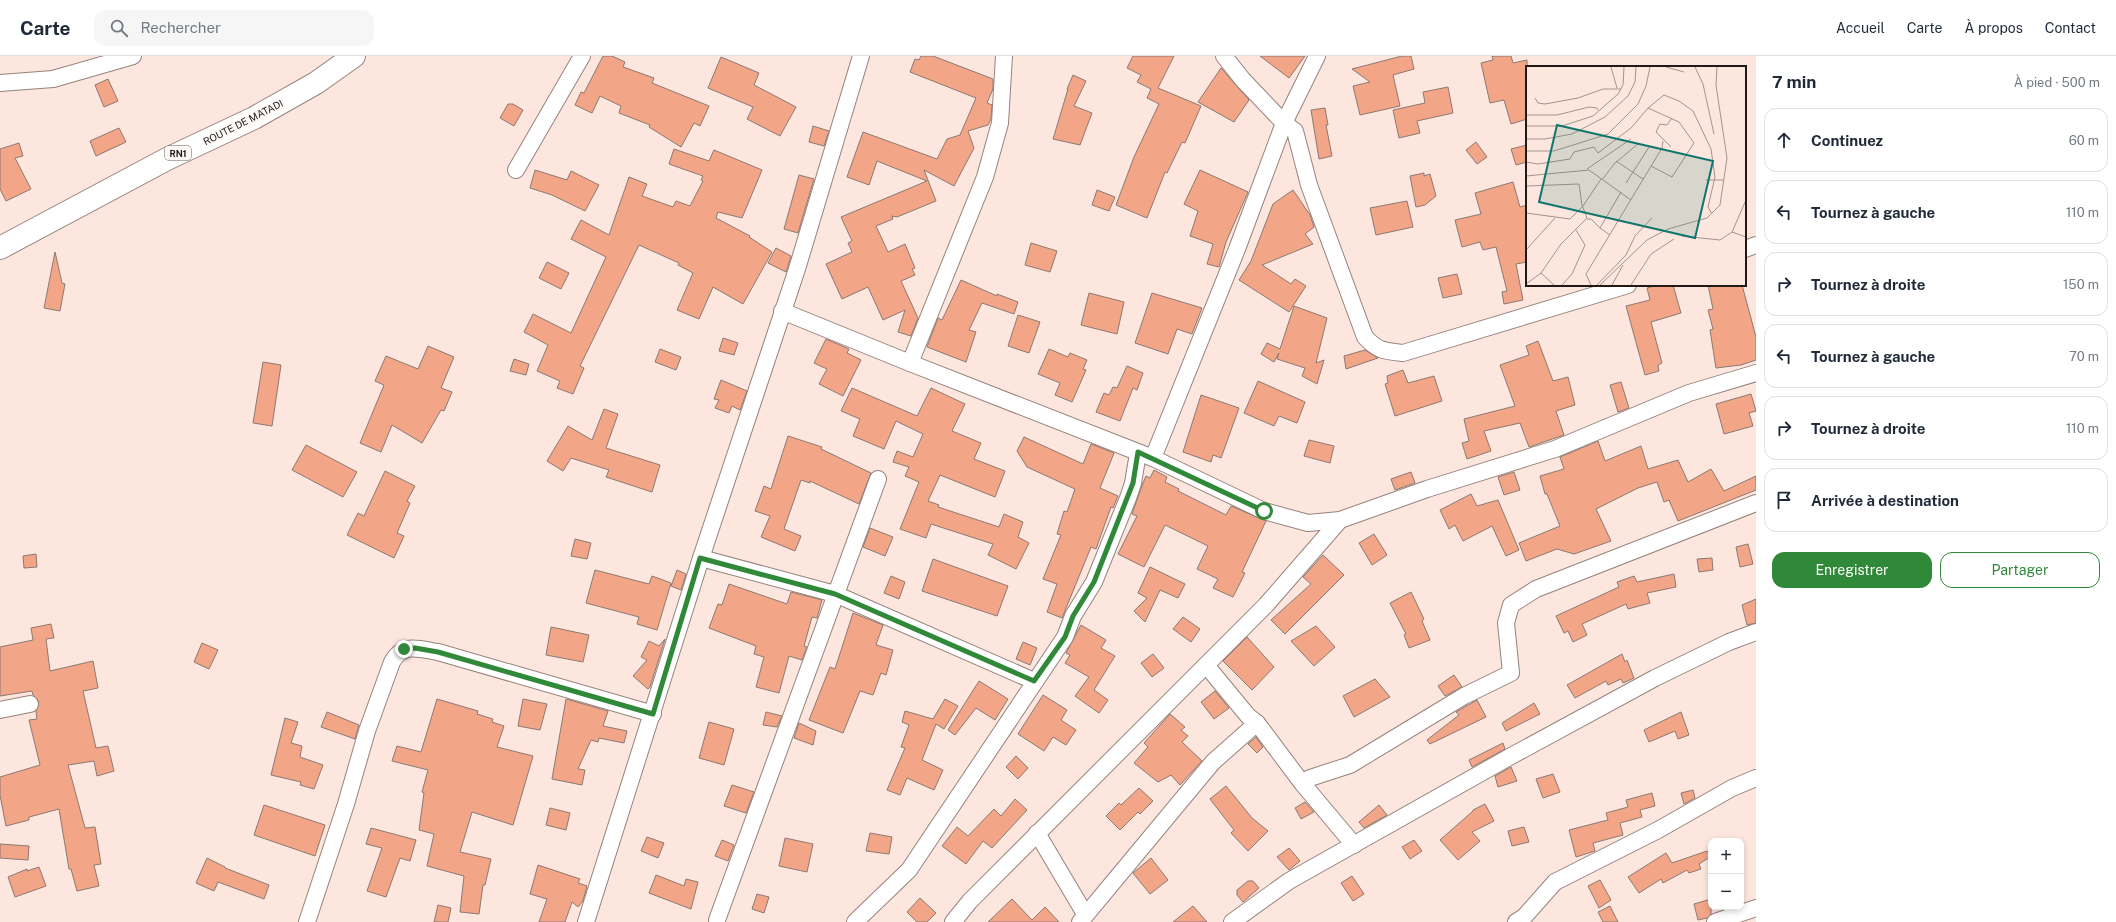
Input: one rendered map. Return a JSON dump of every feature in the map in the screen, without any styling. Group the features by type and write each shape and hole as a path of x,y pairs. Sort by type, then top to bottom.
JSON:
{"highway":[{"name":"ROUTE DE MATADI","path":"0,248 167,159 254,118 316,83 354,56"}],"street":[{"path":"0,83 53,79 133,56"},
{"path":"516,170 582,56"},
{"path":"586,922 653,714 700,558 782,311 861,56"},
{"path":"910,363 985,177 1000,124 1004,56"},
{"path":"1224,56 1284,123 1295,131 1314,200 1365,337 1374,347 1382,351 1403,353 1625,286"},
{"path":"1153,458 1237,249 1284,123 1317,56"},
{"path":"1746,249 1756,245"},
{"path":"782,311 1153,458 1264,511 1308,523 1340,520 1426,489 1555,448 1689,393 1756,373"},
{"path":"855,922 909,870 1034,681 1065,637 1073,616 1094,582 1133,483 1138,452"},
{"path":"716,920 878,479"},
{"path":"1302,783 1310,778 1350,765 1464,696 1511,674 1506,623 1511,605 1536,589 1756,503"},
{"path":"953,922 970,901 1266,605 1340,520"},
{"path":"700,558 835,594 1034,681"},
{"path":"1232,922 1289,881 1513,755 1654,678 1729,642 1756,632"},
{"path":"307,922 346,804 366,731 392,662 396,654 404,649 415,648 438,652 653,714"},
{"path":"1206,664 1248,716 1257,723 1302,783 1354,845"},
{"path":"0,710 30,704"},
{"path":"1038,833 1082,918 1213,762 1257,723"},
{"path":"1516,922 1524,916 1555,882 1658,830 1732,788 1756,778"},
{"path":"1716,922 1756,908"}],"building":[{"path":"603,56 612,56 625,62 623,67 654,78 652,83 709,106 700,126 694,123 681,147 649,127 650,125 619,113 621,106 600,96 592,113 575,105 581,92 584,93"},
{"path":"921,56 933,56 993,79 993,89 987,103 992,105 991,119 988,125 968,131 974,148 954,186 924,170 936,201 897,217 892,216 893,219 876,226 888,252 905,244 915,268 912,269 915,275 901,281 918,318 911,336 898,332 905,310 883,320 868,287 842,299 826,264 852,252 848,243 852,241 841,217 927,181 877,161 869,185 847,177 863,132 937,159 947,139 960,135 976,98 910,72 915,59 919,60"},
{"path":"1133,56 1174,56 1158,88 1201,106 1185,143 1182,142 1167,173 1165,172 1147,218 1116,205 1134,157 1159,104 1147,98 1151,89 1137,82 1141,75 1127,68"},
{"path":"1260,56 1305,56 1289,78"},
{"path":"1402,56 1411,56 1414,69 1393,75 1400,106 1360,115 1353,86 1370,82 1352,69"},
{"path":"1492,56 1511,56 1513,63 1527,60 1526,119 1511,124 1504,100 1490,103 1481,63 1493,60"},
{"path":"721,57 759,73 754,85 796,107 780,136 747,119 753,107 708,88"},
{"path":"1221,68 1249,100 1234,122 1198,102"},
{"path":"1073,75 1086,81 1074,106 1092,113 1080,145 1053,139 1067,89"},
{"path":"108,79 118,101 104,107 95,85"},
{"path":"1448,87 1453,113 1417,121 1420,133 1399,138 1393,110 1425,103 1423,92"},
{"path":"508,104 513,104 523,110 514,126 500,118"},
{"path":"1325,108 1328,125 1326,125 1332,156 1319,159 1311,110"},
{"path":"813,126 829,131 824,146 809,142"},
{"path":"119,128 126,142 96,156 90,141"},
{"path":"1476,142 1487,157 1477,164 1466,150"},
{"path":"19,143 23,156 15,158 31,189 6,201 0,189 0,149"},
{"path":"1526,145 1526,162 1516,165 1511,149"},
{"path":"674,149 709,161 714,150 762,170 742,218 718,212 716,218 750,236 749,237 772,252 743,304 713,287 699,319 677,310 693,273 678,265 679,263 639,245 580,366 584,368 573,394 557,388 560,381 537,371 548,345 524,332 533,314 571,333 606,257 571,239 581,220 609,235 629,177 647,184 642,196 673,207 676,201 690,206 703,181 701,180 703,176 669,164"},
{"path":"535,170 567,180 571,171 599,185 585,211 552,195 530,188"},
{"path":"1200,170 1248,192 1226,242 1219,267 1207,264 1213,244 1190,236 1198,211 1184,204"},
{"path":"1424,173 1424,176 1430,174 1436,196 1425,205 1416,207 1410,176"},
{"path":"799,175 814,179 798,233 784,229"},
{"path":"1513,182 1520,207 1526,205 1526,262 1516,264 1523,300 1504,304 1502,292 1507,291 1496,247 1483,250 1480,242 1462,247 1455,220 1481,214 1475,193"},
{"path":"1097,190 1115,197 1109,211 1092,205"},
{"path":"1293,190 1310,215 1314,227 1305,234 1313,244 1262,265 1291,284 1295,279 1306,286 1289,312 1239,280 1251,261 1273,204"},
{"path":"1407,201 1413,227 1376,235 1370,208"},
{"path":"1031,243 1057,251 1050,272 1025,265"},
{"path":"776,248 791,256 786,272 768,263"},
{"path":"55,252 62,283 65,284 60,311 44,308"},
{"path":"547,262 569,273 561,289 539,278"},
{"path":"1457,274 1462,294 1443,298 1438,278"},
{"path":"961,280 997,296 997,294 1018,302 1014,314 982,303 969,330 976,332 966,362 927,347 938,318 942,320"},
{"path":"1654,286 1673,286 1681,313 1651,322 1662,363 1658,365 1659,371 1645,375 1626,306 1650,300 1647,288"},
{"path":"1708,286 1742,286 1756,337 1756,360 1741,365 1716,368 1710,330 1713,329 1708,310 1713,309"},
{"path":"1089,293 1124,302 1117,334 1081,325"},
{"path":"1152,293 1202,308 1192,334 1177,329 1168,354 1135,343"},
{"path":"1294,306 1327,318 1316,363 1324,360 1317,384 1302,376 1305,368 1277,359 1279,353 1274,362 1261,354 1267,343 1280,349"},
{"path":"1018,315 1040,322 1029,353 1008,346"},
{"path":"723,338 738,343 734,355 719,351"},
{"path":"826,339 849,349 847,353 861,360 843,396 819,384 827,369 814,363"},
{"path":"1538,341 1553,381 1568,377 1575,405 1556,411 1564,435 1529,447 1520,423 1484,431 1491,451 1467,459 1462,443 1469,441 1464,419 1515,406 1500,365 1529,355 1526,346"},
{"path":"428,346 454,357 441,388 452,392 444,411 441,410 422,443 392,425 381,452 360,443 384,385 375,381 386,356 418,369"},
{"path":"660,349 681,357 676,370 655,362"},
{"path":"1049,349 1068,357 1070,353 1087,360 1083,369 1086,370 1072,402 1055,395 1060,383 1038,374"},
{"path":"1365,350 1378,358 1346,369 1344,356"},
{"path":"514,359 529,364 526,375 510,371"},
{"path":"263,362 281,365 272,426 253,423"},
{"path":"1127,366 1143,373 1137,390 1133,388 1120,421 1096,412 1104,393 1109,395 1113,387 1117,388"},
{"path":"1403,370 1408,383 1434,376 1442,401 1395,416 1385,384 1388,383 1387,376"},
{"path":"721,380 747,391 740,410 732,406 729,413 715,408 719,400 714,399"},
{"path":"1258,381 1305,402 1297,423 1279,416 1274,426 1244,413"},
{"path":"1621,382 1629,408 1618,412 1610,385"},
{"path":"852,388 917,416 931,388 965,404 952,431 981,443 974,459 1005,471 995,497 940,475 928,501 939,505 938,507 999,527 1004,514 1023,522 1018,537 1029,543 1016,569 988,555 993,544 931,524 926,538 900,529 919,482 905,476 909,467 893,462 897,451 913,457 923,434 896,421 884,449 853,436 860,419 841,411"},
{"path":"1751,394 1756,411 1749,413 1753,426 1724,434 1716,404"},
{"path":"1201,395 1239,408 1221,458 1213,455 1211,462 1183,452"},
{"path":"604,409 618,414 606,448 660,465 652,492 606,477 609,470 571,458 563,471 547,461 568,426 592,440"},
{"path":"788,436 822,447 821,449 871,473 859,504 810,481 810,483 801,480 784,529 801,536 795,551 761,537 770,516 755,511 764,486 771,489"},
{"path":"1024,437 1083,464 1091,444 1114,453 1100,488 1118,496 1113,508 1111,507 1096,549 1091,547 1062,618 1047,612 1057,584 1043,579 1061,535 1057,534 1064,511 1067,512 1075,489 1027,467 1017,451"},
{"path":"1309,440 1334,446 1330,463 1304,456"},
{"path":"1598,441 1605,461 1641,446 1648,469 1678,460 1688,482 1711,469 1724,491 1756,476 1756,490 1678,521 1669,500 1664,502 1657,482 1638,488 1596,509 1611,541 1574,554 1557,549 1526,561 1519,543 1560,526 1547,494 1545,494 1540,476 1564,469 1560,457"},
{"path":"306,445 357,472 343,497 292,470"},
{"path":"1154,470 1167,477 1165,482 1179,489 1178,491 1226,515 1231,506 1266,521 1242,572 1245,573 1233,597 1213,588 1218,579 1197,569 1208,546 1165,525 1144,567 1118,554 1137,516 1132,514 1146,476 1150,478"},
{"path":"385,471 415,486 407,501 410,503 397,533 404,536 394,558 347,535 358,513 364,516"},
{"path":"1411,472 1415,483 1395,490 1391,479"},
{"path":"1514,472 1520,490 1504,495 1498,477"},
{"path":"1471,494 1477,506 1498,500 1519,550 1506,556 1492,526 1463,541 1455,525 1449,529 1440,510"},
{"path":"870,528 893,537 885,556 863,547"},
{"path":"1374,534 1387,555 1372,565 1359,543"},
{"path":"575,539 591,543 587,559 571,556"},
{"path":"1748,544 1753,564 1740,567 1736,547"},
{"path":"36,554 37,567 24,568 23,556"},
{"path":"1323,555 1344,575 1285,634 1271,620 1311,584 1303,577"},
{"path":"1712,558 1713,570 1699,572 1697,559"},
{"path":"933,559 1008,586 997,616 922,591"},
{"path":"1150,567 1185,584 1178,598 1160,590 1145,622 1134,611 1147,598 1138,593"},
{"path":"595,570 649,584 652,576 671,583 657,630 637,624 639,617 586,603"},
{"path":"677,570 686,574 681,590 671,586"},
{"path":"1674,574 1676,587 1647,593 1650,603 1628,609 1626,604 1582,624 1587,635 1573,642 1568,631 1564,633 1556,616 1619,587 1617,582 1634,576 1637,582"},
{"path":"891,576 905,582 899,599 884,593"},
{"path":"729,584 787,604 791,592 822,600 817,618 812,617 804,646 807,647 802,660 789,656 779,693 756,687 764,657 754,654 756,646 709,628 718,604 722,605"},
{"path":"1411,592 1424,619 1422,621 1430,640 1409,648 1404,635 1406,634 1390,603"},
{"path":"1756,599 1756,623 1747,625 1742,605"},
{"path":"853,613 883,625 876,645 893,650 886,675 881,673 873,695 860,691 843,733 809,720 830,667 835,669"},
{"path":"1183,617 1200,629 1191,642 1173,629"},
{"path":"51,624 54,638 46,639 50,671 93,661 98,688 83,691 96,748 108,746 114,771 97,776 94,761 68,765 85,828 95,827 101,864 94,865 99,886 77,891 71,869 69,869 59,809 29,817 29,820 6,826 0,795 0,777 40,765 29,720 37,719 36,711 39,702 33,695 32,691 0,696 0,647 33,640 31,628"},
{"path":"1081,625 1106,640 1101,648 1115,656 1094,690 1108,700 1099,713 1075,696 1089,677 1065,663 1070,655 1066,653"},
{"path":"1316,626 1335,647 1314,666 1291,641"},
{"path":"551,627 589,635 583,662 546,655"},
{"path":"1247,637 1274,667 1252,690 1223,661"},
{"path":"665,639 650,687 648,689 633,676 647,660 641,657 649,641 659,646"},
{"path":"1023,642 1037,648 1030,665 1016,659"},
{"path":"202,643 218,650 209,669 194,662"},
{"path":"1153,654 1164,668 1152,677 1141,663"},
{"path":"1622,654 1625,662 1627,660 1634,678 1623,683 1621,679 1608,685 1606,681 1575,698 1567,685"},
{"path":"1454,675 1462,687 1445,696 1438,686"},
{"path":"1375,679 1390,697 1354,717 1343,696"},
{"path":"979,681 1008,699 995,720 976,708 955,735 948,730"},
{"path":"1215,691 1229,708 1214,719 1201,702"},
{"path":"1043,695 1067,710 1061,720 1076,730 1066,745 1053,737 1044,751 1018,734"},
{"path":"437,699 478,711 477,714 493,719 492,722 504,726 497,747 533,756 513,825 472,812 460,852 491,859 485,885 483,885 479,914 460,912 464,876 427,866 434,834 419,830 424,793 422,792 428,770 392,761 397,746 421,752"},
{"path":"523,699 547,704 540,730 518,726"},
{"path":"566,699 608,711 603,726 627,731 624,743 599,738 598,742 591,740 578,769 585,770 582,785 552,779"},
{"path":"945,699 958,706 944,729 936,724 922,760 943,770 934,790 907,778 900,795 887,790 905,748 901,747 909,725 902,722 905,711 933,719"},
{"path":"1477,700 1486,717 1430,744 1427,740 1459,715 1456,712"},
{"path":"1534,703 1540,714 1506,731 1502,723"},
{"path":"327,712 359,725 355,739 321,727"},
{"path":"766,712 782,716 777,727 763,725"},
{"path":"1681,712 1689,735 1678,739 1675,731 1649,742 1644,730"},
{"path":"1170,714 1185,727 1181,730 1188,736 1182,742 1202,761 1180,785 1171,775 1158,782 1134,763 1148,747 1144,743"},
{"path":"285,718 298,722 291,743 302,746 300,757 323,765 314,789 300,785 301,782 271,775"},
{"path":"709,722 734,729 724,765 699,758"},
{"path":"799,723 816,731 813,745 794,738"},
{"path":"1256,737 1263,747 1257,753 1248,744"},
{"path":"1503,743 1505,749 1472,767 1469,760"},
{"path":"1016,756 1028,768 1018,779 1006,767"},
{"path":"1511,767 1517,781 1498,787 1495,776"},
{"path":"1553,774 1560,792 1543,798 1536,779"},
{"path":"732,785 754,792 746,813 724,806"},
{"path":"1226,786 1252,818 1268,831 1248,851 1231,833 1234,830 1210,799"},
{"path":"1139,788 1153,801 1140,814 1138,812 1120,830 1106,816 1119,803 1121,805"},
{"path":"1693,790 1695,798 1684,804 1681,793"},
{"path":"1652,793 1655,806 1640,810 1642,817 1620,823 1623,835 1593,843 1595,851 1576,857 1569,830 1608,820 1606,813 1628,807 1626,800"},
{"path":"1015,799 1027,810 992,848 983,841 966,864 942,846 957,827 968,836 994,809 1001,816"},
{"path":"1305,802 1314,812 1301,819 1295,808"},
{"path":"1485,804 1494,821 1472,832 1480,841 1458,860 1440,840 1473,810"},
{"path":"264,805 325,825 315,856 254,835"},
{"path":"1379,805 1387,815 1364,828 1359,822"},
{"path":"550,808 570,813 566,830 546,825"},
{"path":"1524,827 1529,842 1512,846 1508,831"},
{"path":"371,828 416,840 410,861 400,858 386,897 367,891 382,848 366,844"},
{"path":"870,833 892,837 889,854 866,851"},
{"path":"647,837 664,843 658,858 641,851"},
{"path":"785,838 813,844 807,872 779,866"},
{"path":"722,840 734,845 728,861 715,856"},
{"path":"1414,840 1422,851 1410,859 1402,847"},
{"path":"0,844 29,846 28,860 0,858"},
{"path":"1289,848 1300,861 1289,870 1277,857"},
{"path":"1707,851 1708,853 1708,858 1699,864 1701,869 1689,873 1687,870 1663,883 1661,879 1639,893 1628,877 1666,853 1672,863"},
{"path":"207,858 225,868 269,885 264,899 218,882 214,891 196,883"},
{"path":"1151,858 1168,880 1150,894 1133,873"},
{"path":"538,865 580,879 578,883 587,886 583,901 578,907 572,902 565,922 539,922 547,899 530,894"},
{"path":"39,867 46,886 15,897 8,877 27,869 27,871"},
{"path":"656,875 684,886 686,879 698,882 691,909 649,893"},
{"path":"1352,876 1364,894 1353,901 1341,883"},
{"path":"1600,880 1611,900 1599,908 1588,886"},
{"path":"1248,881 1253,881 1259,888 1243,902 1237,895 1237,890"},
{"path":"757,894 769,897 764,913 752,909"},
{"path":"920,898 936,913 927,922 917,922 907,912"},
{"path":"1012,899 1032,920 1045,907 1059,922 988,922"},
{"path":"1708,900 1708,910 1711,910 1711,914 1707,918 1698,920 1694,904"},
{"path":"438,905 451,908 448,922 434,922"},
{"path":"1193,906 1207,922 1173,922"},
{"path":"1610,906 1618,922 1603,922 1598,912"}],"route":[{"path":"404,649 415,648 438,652 506,673 653,714 700,558 835,594 1034,681 1065,637 1073,616 1094,582 1105,551 1128,498 1133,483 1138,452 1264,511"}]}
